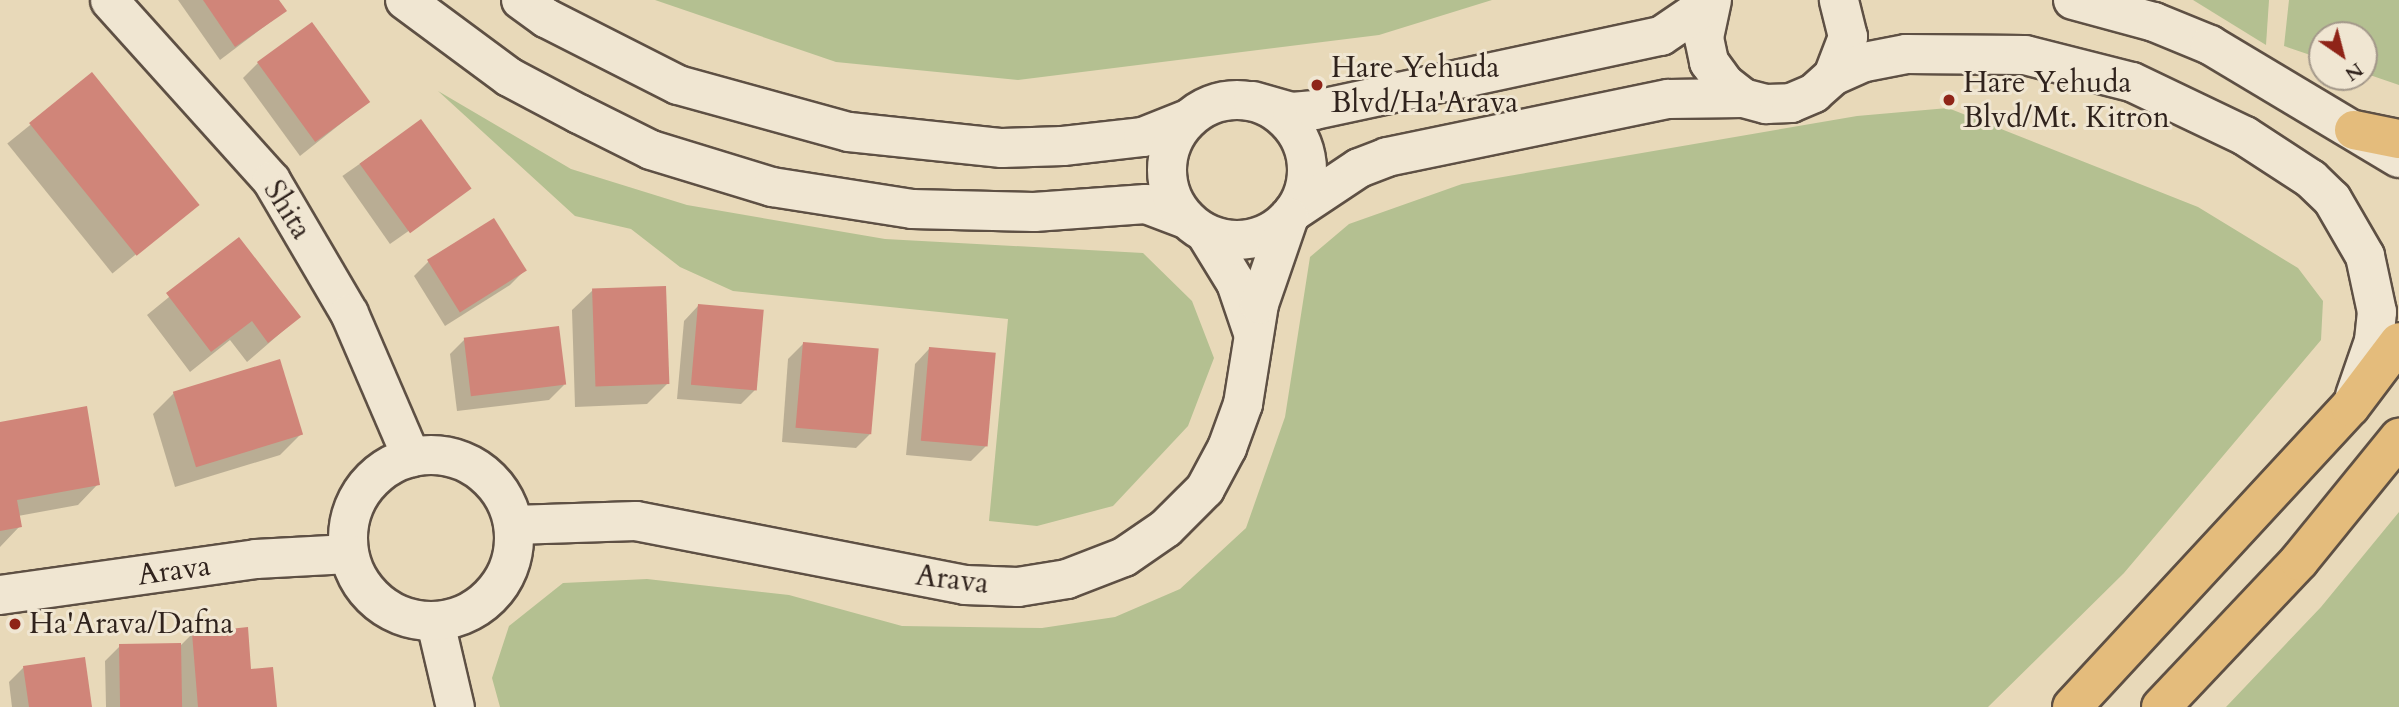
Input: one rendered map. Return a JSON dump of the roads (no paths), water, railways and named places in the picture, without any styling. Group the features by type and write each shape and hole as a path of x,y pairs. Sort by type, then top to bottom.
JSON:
{"main road":[{"path":"2354,130 2399,139"},
{"path":"2072,707 2350,407 2399,342"},
{"path":"2161,707 2300,561 2399,438"}],"street":[{"name":"Shita","path":"109,0 271,180 349,313 411,457"},
{"path":"405,0 509,77 579,114 651,150 760,184 837,201 912,209 1034,212 1146,204 1228,240 1252,239 1276,230 1330,185 1387,158 1668,99 1743,98 1766,104 1791,103 1814,93 1833,76 1866,62 1906,54 2025,55 2132,82 2193,109 2286,162 2332,199 2353,229 2374,283 2374,341 2350,407"},
{"path":"521,0 546,18 678,85 789,120 922,143 1014,148 1143,137 1188,119 1208,105 1232,99 1253,101 1292,113 1315,110 1661,36 1711,1"},
{"path":"1833,76 1848,37 1839,0"},
{"path":"2073,0 2154,22 2210,45 2399,158"},
{"path":"1711,1 1704,38 1709,62 1724,83 1743,98"},
{"path":"1253,101 1285,118 1305,149 1308,173 1291,215"},
{"path":"1188,119 1173,139 1166,174 1172,199 1196,226"},
{"name":"Arava","path":"514,525 636,521 965,584 1018,587 1067,579 1124,557 1166,528 1205,489 1244,404 1259,304 1291,215"},
{"name":"Arava","path":"1196,226 1241,293 1254,339"},
{"path":"439,455 465,462 488,477 505,499 514,525 513,553 507,570 487,601 462,615 435,622 412,620 370,597 349,554 347,529 354,505 368,483 387,467 411,457 439,455"},
{"name":"Arava","path":"0,595 256,559 349,554"},
{"path":"435,622 455,707"}],"place":[{"name":"Hare Yehuda Blvd/Ha'Arava","path":"1317,85"},
{"name":"Hare Yehuda Blvd/Mt. Kitron","path":"1949,100"},
{"name":"Ha'Arava/Dafna","path":"15,624"}]}
